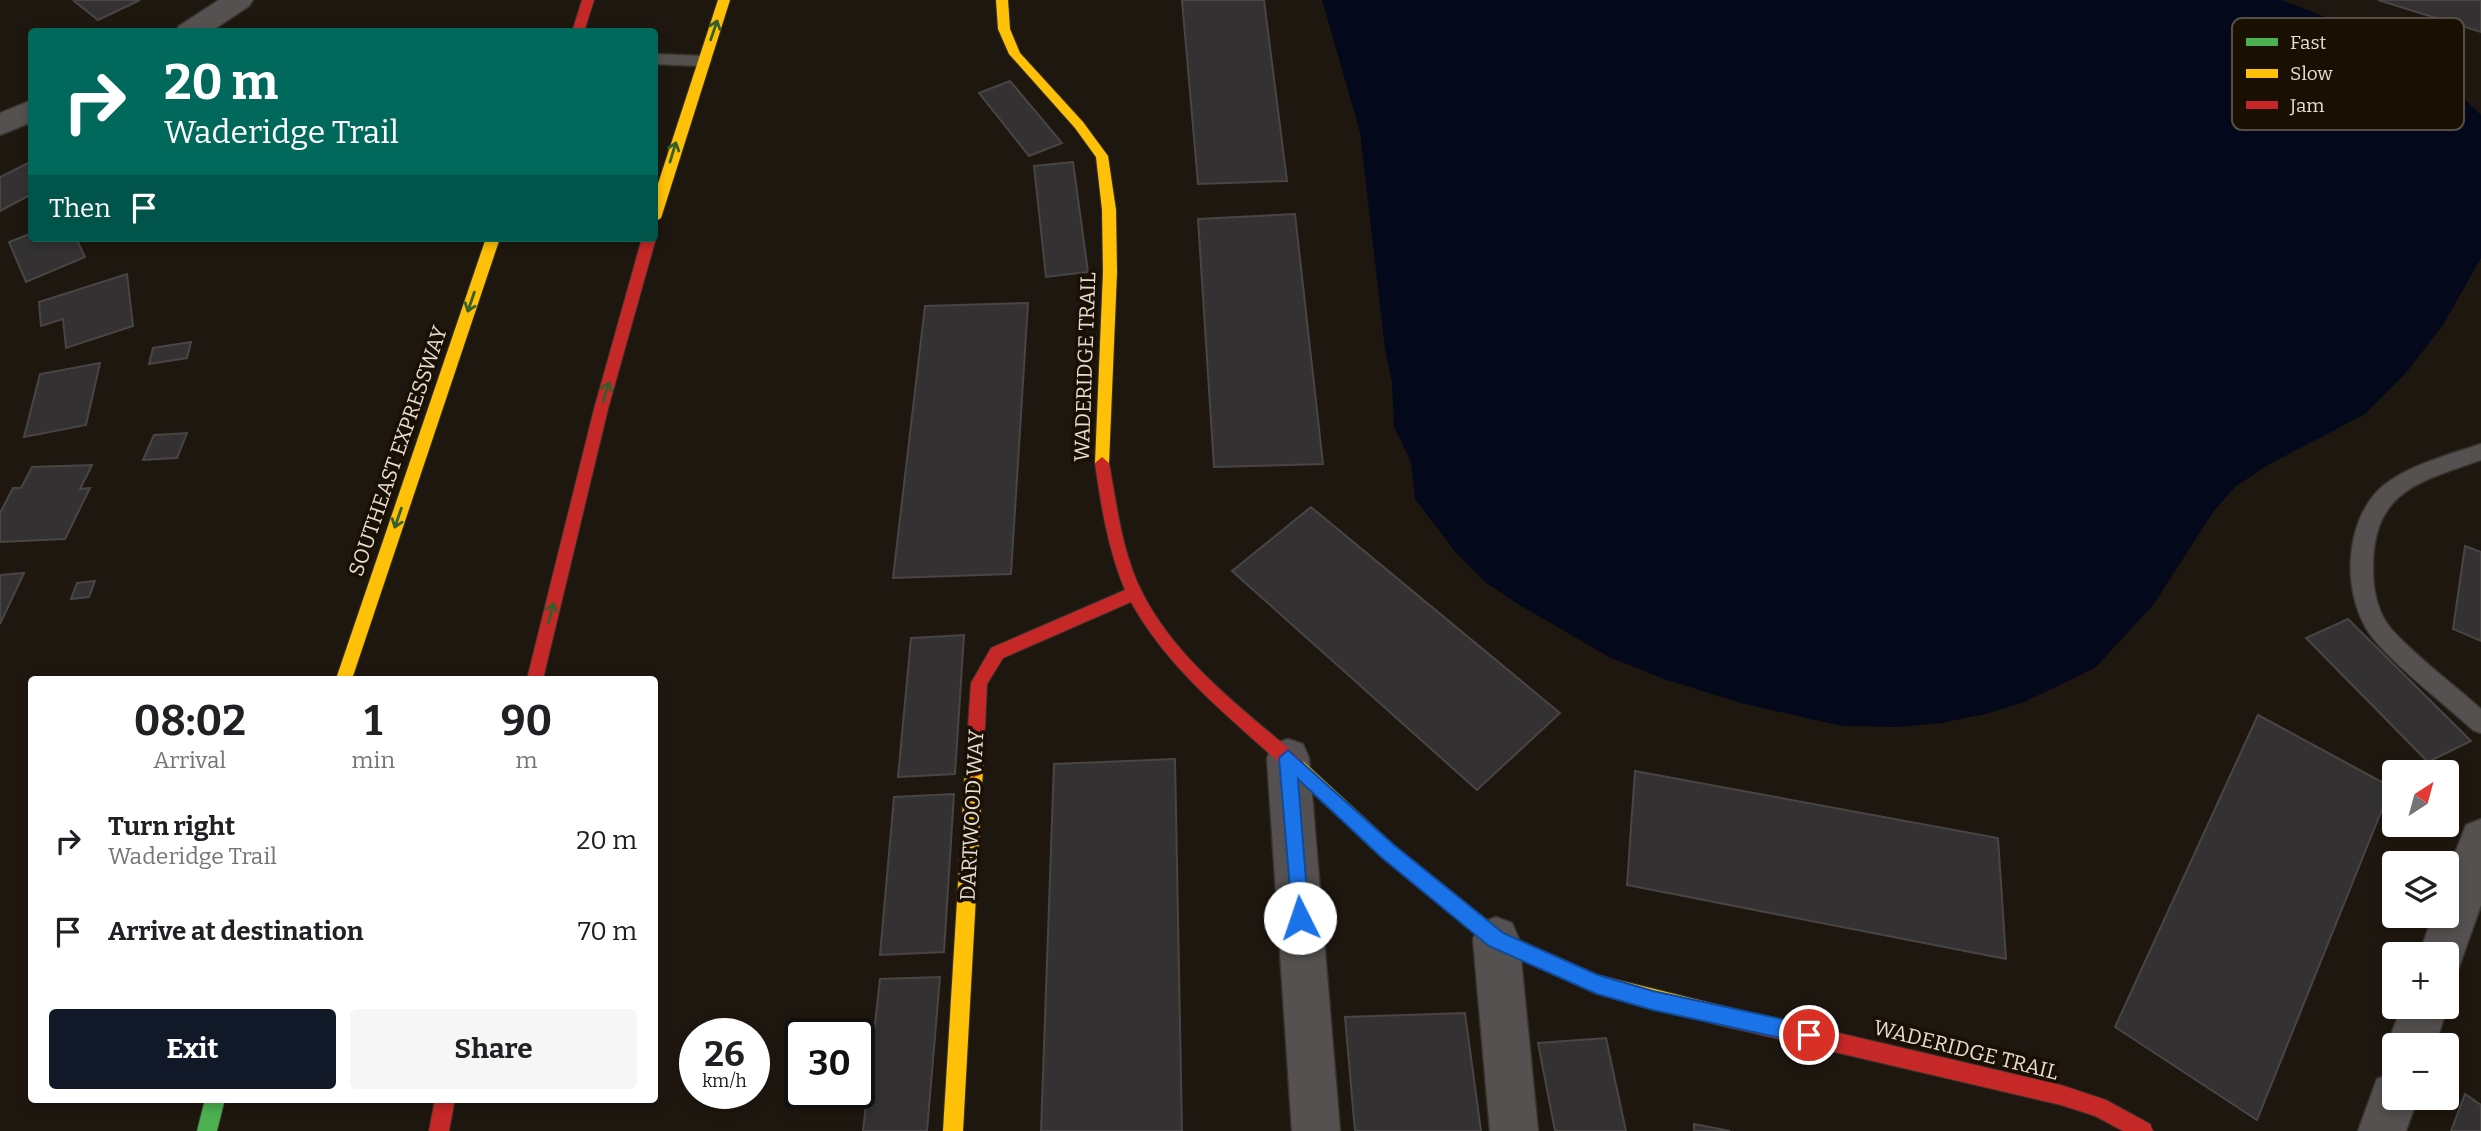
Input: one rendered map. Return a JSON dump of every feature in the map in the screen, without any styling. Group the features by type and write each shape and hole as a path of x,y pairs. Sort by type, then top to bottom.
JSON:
{"main road":[{"path":"579,28 588,0"},
{"path":"658,205 724,0"},
{"name":"WADERIDGE TRAIL","path":"1002,0 1004,29 1015,54 1079,125 1101,156 1109,209 1110,259 1102,463 1111,516 1135,593 1187,666 1388,851 1496,939 1597,984 1653,1000 1887,1052 2060,1095 2099,1107 2143,1131"},
{"name":"SOUTHEAST EXPRESSWAY","path":"345,676 493,242"},
{"path":"536,676 601,409 648,242"},
{"name":"DARTWOOD WAY","path":"953,1131 979,682 997,653 1135,593"},
{"path":"206,1131 214,1103"},
{"path":"439,1131 444,1103"}],"street":[{"path":"195,28 239,0"},
{"path":"0,125 28,112"},
{"path":"1288,758 1316,1131"},
{"path":"2446,942 2481,840"},
{"path":"1496,939 1514,1131"},
{"path":"2382,1131 2389,1110"}],"lane":[{"path":"658,59 703,61"},
{"path":"2481,452 2435,468 2397,486 2372,512 2362,555 2362,593 2383,635 2481,723"}],"water":[{"path":"1322,0 2281,0 2327,18 2232,18 2232,130 2464,130 2464,99 2481,115 2481,258 2443,325 2405,374 2365,414 2268,465 2235,487 2213,512 2154,604 2095,668 2024,702 1986,714 1941,723 1897,727 1842,726 1741,703 1664,679 1609,657 1485,582 1457,554 1415,499 1411,462 1394,427 1392,382 1385,349 1360,132"}],"building":[{"path":"76,0 140,0 98,20 74,1"},
{"path":"1182,0 1264,0 1287,181 1198,184"},
{"path":"2378,0 2481,0 2481,32 2464,27 2464,18 2436,18"},
{"path":"1010,81 1062,143 1029,156 979,93"},
{"path":"1073,162 1088,272 1046,277 1034,166"},
{"path":"28,163 28,196 0,211 0,177"},
{"path":"1295,214 1323,464 1214,467 1198,219"},
{"path":"28,235 28,242 78,242 85,257 26,282 9,242"},
{"path":"127,274 133,326 66,348 63,319 41,326 39,302"},
{"path":"1028,303 1011,574 893,578 925,306"},
{"path":"191,342 187,358 149,364 153,348"},
{"path":"100,363 86,425 24,437 40,374"},
{"path":"187,433 177,458 143,460 154,435"},
{"path":"92,465 80,489 90,488 65,539 0,542 0,513 13,488 21,488 32,467"},
{"path":"1311,507 1560,713 1477,790 1232,571"},
{"path":"2465,546 2481,552 2481,641 2453,629"},
{"path":"24,573 0,624 0,575"},
{"path":"95,581 89,597 71,599 77,583"},
{"path":"2348,619 2471,741 2432,760 2426,760 2306,638"},
{"path":"964,635 955,774 898,777 911,638"},
{"path":"2258,715 2382,782 2382,809 2257,1120 2115,1027"},
{"path":"1175,759 1182,1131 1041,1131 1054,764"},
{"path":"1635,771 1998,838 2006,959 1627,885"},
{"path":"954,794 944,952 880,955 894,797"},
{"path":"940,977 927,1131 863,1131 865,1109 875,1109 875,1024 880,979"},
{"path":"1465,1013 1481,1131 1355,1131 1345,1017"},
{"path":"1606,1038 1626,1131 1555,1131 1538,1043"},
{"path":"2465,1094 2481,1105 2481,1131 2451,1131"},
{"path":"1694,1124 1730,1131 1694,1131"}],"traffic: fast":[{"path":"207,1131 214,1103"}],"traffic: slow":[{"path":"658,206 724,0"},
{"path":"1002,0 1004,29 1015,54 1079,125 1102,156 1109,210 1110,272 1102,463"},
{"path":"345,676 492,242"},
{"path":"1297,767 1388,851 1496,939 1597,984 1723,1016"},
{"path":"953,1131 974,769"}],"traffic: jam":[{"path":"579,28 588,0"},
{"path":"536,676 601,409 648,242"},
{"path":"1102,463 1122,562 1147,617 1185,664 1297,767"},
{"path":"974,769 979,683 997,653 1134,593"},
{"path":"1723,1016 2061,1095 2099,1107 2143,1131"},
{"path":"439,1131 444,1103"}],"route":[{"path":"1300,918 1288,758 1388,851 1496,939 1597,984 1653,1000 1809,1035"}]}
